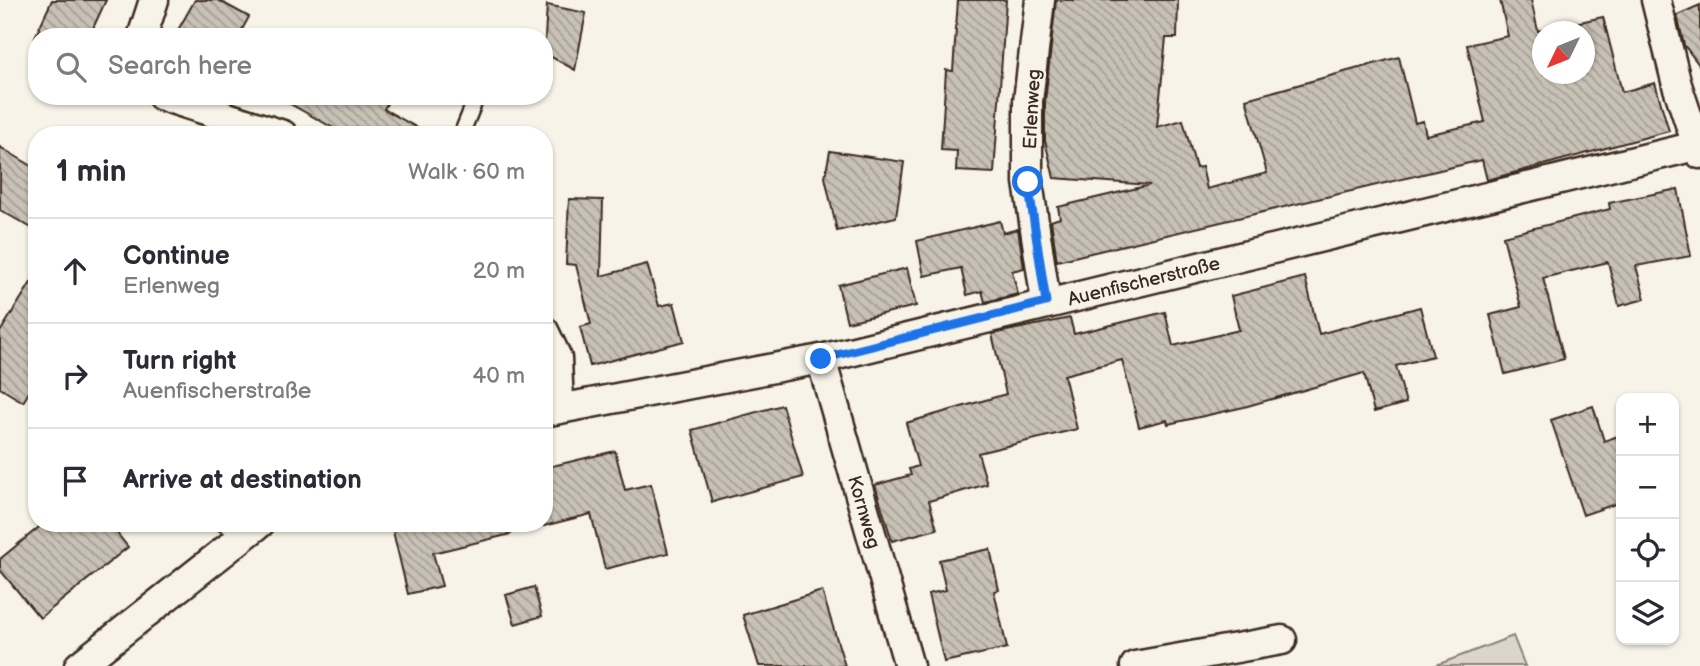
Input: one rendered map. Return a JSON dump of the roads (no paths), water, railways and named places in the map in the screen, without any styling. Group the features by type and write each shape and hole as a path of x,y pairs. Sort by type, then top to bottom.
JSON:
{"street":[{"path":"145,28 153,0"},
{"name":"Erlenweg","path":"1040,0 1028,101 1028,182 1046,302"},
{"path":"1656,0 1677,85 1699,149"},
{"path":"190,105 255,126"},
{"name":"Auenfischerstraße","path":"553,411 821,359 1046,302 1699,149"},
{"path":"553,350 557,358 553,400"},
{"name":"Kornweg","path":"821,359 909,666"},
{"path":"79,666 236,532"},
{"path":"1135,666 1282,640"}],"lane":[{"path":"465,126 474,105"}]}
